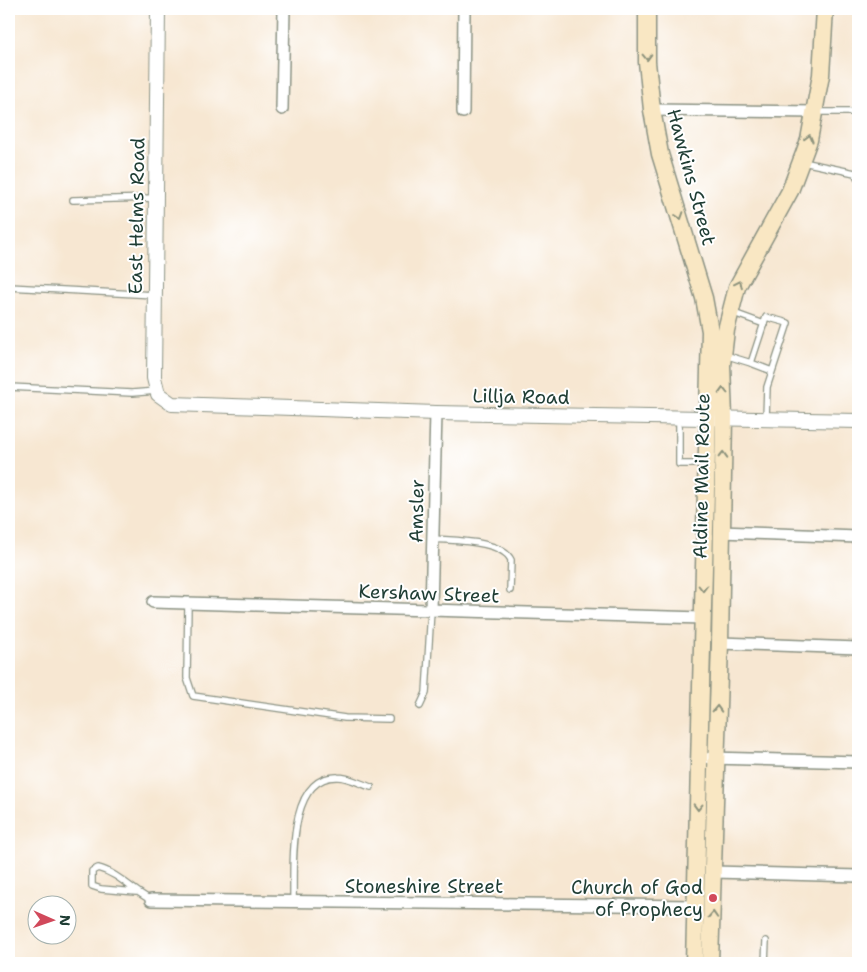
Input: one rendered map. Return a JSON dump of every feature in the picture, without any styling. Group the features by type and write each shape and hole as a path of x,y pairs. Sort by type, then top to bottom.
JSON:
{"main road":[{"name":"Hawkins Street","path":"647,9 647,62 652,110 660,154 704,298 716,355"},
{"name":"Aldine Mail Route","path":"710,963 714,872 707,758 703,618 707,417 716,355 737,287 790,191 801,162 815,112 824,51 825,9"},
{"name":"Aldine Mail Route","path":"694,963 696,906 707,758 720,643 720,532 724,417 716,355"}],"street":[{"name":"East Helms Road","path":"157,391 154,378 152,346 158,9"},
{"path":"282,109 284,9"},
{"path":"463,112 464,9"},
{"path":"652,110 815,112"},
{"name":"Lillja Road","path":"157,391 172,404 184,406 858,421"},
{"name":"Amsler","path":"431,610 436,413"},
{"path":"720,532 858,536"},
{"name":"Kershaw Street","path":"153,602 703,618"},
{"path":"720,643 858,648"},
{"path":"707,758 858,762"},
{"path":"714,872 858,876"},
{"name":"Stoneshire Street","path":"151,900 696,906"}],"lane":[{"path":"815,112 858,112"},
{"path":"801,162 854,173 858,179"},
{"path":"73,200 156,198"},
{"path":"9,287 154,295"},
{"path":"729,311 764,324"},
{"path":"751,363 766,317 788,323 767,387 766,418"},
{"path":"716,355 751,363 772,371"},
{"path":"9,388 132,393 157,391"},
{"path":"679,417 679,464 706,464"},
{"path":"433,540 467,542 501,548 508,553 511,560 510,590"},
{"path":"188,603 188,678 193,696 345,718 389,719"},
{"path":"420,706 426,698 431,610"},
{"path":"293,903 296,827 308,789 323,779 338,777 371,787"},
{"path":"136,892 101,889 92,886 92,871 98,868 107,870 136,892 151,900"},
{"path":"765,963 766,941"}],"place":[{"name":"Church of God of Prophecy","path":"713,898"}]}
